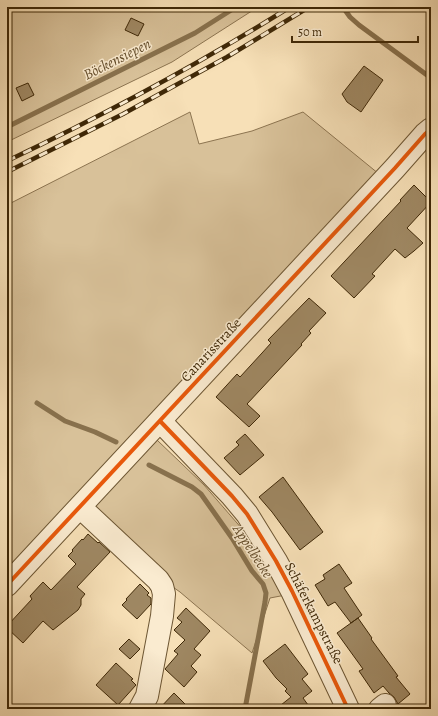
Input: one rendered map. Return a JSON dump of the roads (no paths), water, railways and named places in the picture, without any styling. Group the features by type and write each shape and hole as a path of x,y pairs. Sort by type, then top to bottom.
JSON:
{"street":[{"name":"Canarisstraße","path":"7,585 431,129"},
{"name":"Schäferkampstraße","path":"160,421 232,496 247,514 292,591 348,709"},
{"path":"80,507 158,580 162,586 164,594 162,616 147,696 140,709"}],"waterway":[{"name":"Böckensiepen","path":"7,127 195,33 236,7"},
{"name":"Böckensiepen","path":"345,10 359,25 431,78"},
{"name":"Appelbecke","path":"37,403 65,421 95,432 116,442"},
{"name":"Appelbecke","path":"149,465 192,487 201,494 232,538 252,571 263,584 266,593 265,602 245,709"}],"railway":[{"path":"7,161 79,126 186,69 290,7"},
{"path":"7,172 123,114 227,57 309,7"}]}
